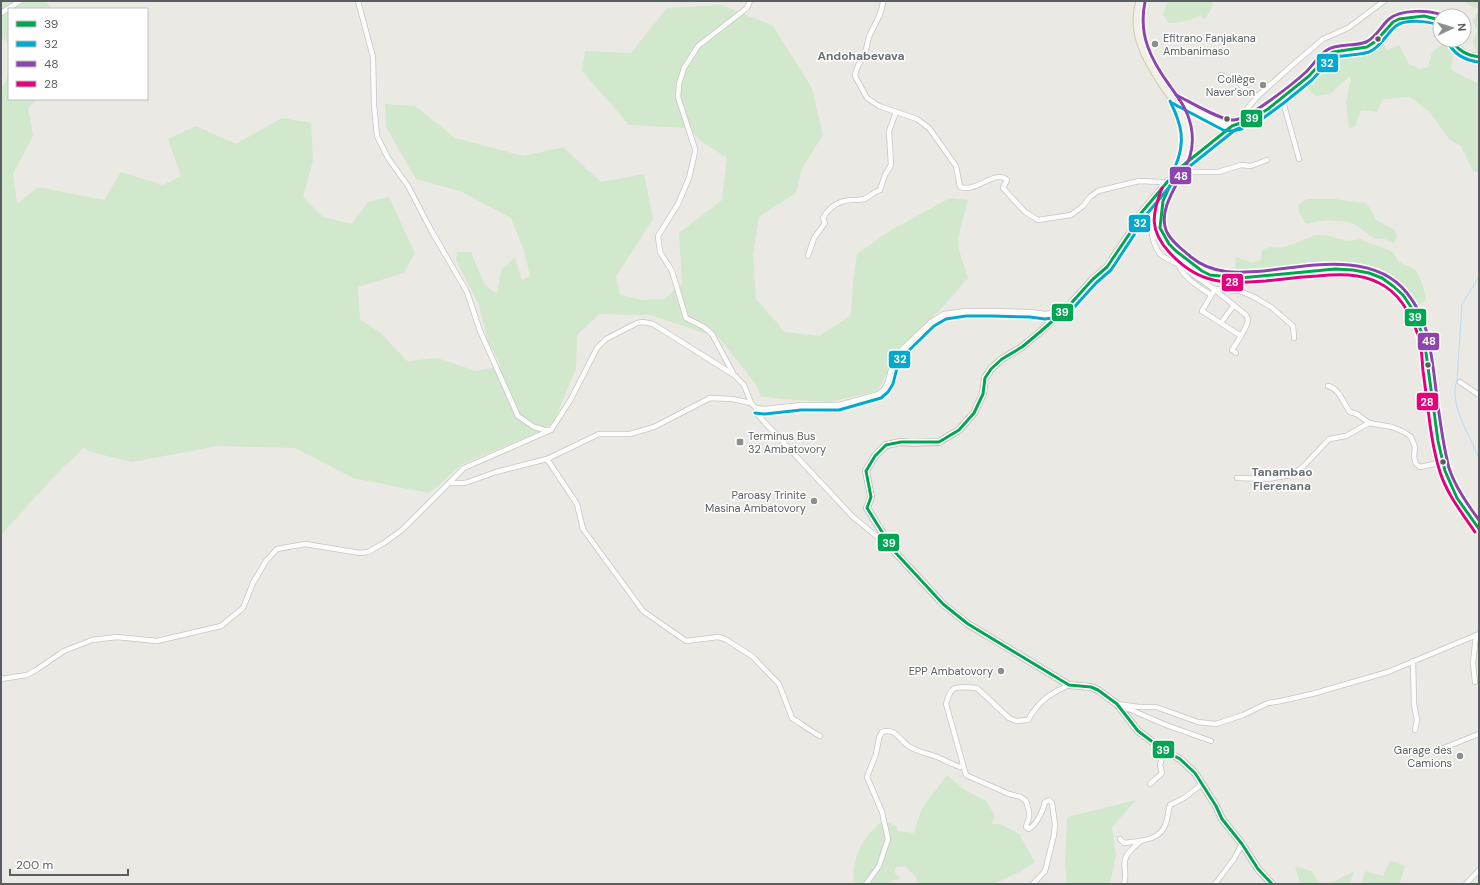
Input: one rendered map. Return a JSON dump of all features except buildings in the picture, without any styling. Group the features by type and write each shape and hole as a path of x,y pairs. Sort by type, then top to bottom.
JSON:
{"main road":[{"path":"1140,1 1136,24 1142,45 1153,69 1183,114 1187,136 1187,148 1177,173 1165,189 1161,210 1160,228 1169,244 1194,266 1210,275 1225,278 1255,277 1349,269 1377,276 1391,283 1402,293 1411,306 1422,331 1438,441 1443,462 1457,498 1479,529"}],"street":[{"path":"9,8 20,1"},
{"path":"358,1 373,57 374,105 377,136 388,158 408,186 468,292 480,331 518,416 534,427 551,430"},
{"path":"734,375 712,334 704,327 686,318 672,271 660,252 658,236 678,204 689,178 695,152 678,97 679,84 684,68 698,46 747,8 750,1"},
{"path":"883,1 877,22 869,37 866,51 856,68 855,76 866,98 879,106 918,119 929,128 956,166 960,187 966,189 976,187 997,176 1003,177 1006,180 1003,188 1025,212 1038,220 1071,215 1083,206 1090,197 1098,191 1129,183 1139,181 1162,182 1165,189"},
{"path":"1177,173 1232,126 1258,96 1323,39 1348,28 1384,1"},
{"path":"1174,99 1225,125 1232,126 1259,115 1282,98 1309,76 1328,55 1337,51 1367,47 1376,41 1393,22 1399,19 1424,16 1432,17"},
{"path":"1456,48 1472,56 1479,57"},
{"path":"1221,75 1238,82 1258,96"},
{"path":"1282,98 1299,159"},
{"path":"808,256 814,238 825,223 823,218 827,210 841,202 863,200 873,192 880,190 885,175 891,165 889,131 896,112"},
{"path":"1177,173 1218,172 1241,165 1251,166 1267,160"},
{"path":"1165,189 1152,214 1151,230 1154,244 1161,255 1179,265 1180,269 1188,278 1211,295"},
{"path":"894,551 867,508 870,497 866,471 875,456 886,445 900,442 939,442 954,433 974,413 983,394 985,378 991,369 1022,347 1065,310 1093,279 1107,267 1130,233 1137,218 1144,208 1165,189"},
{"path":"1164,235 1164,243 1169,252 1191,273 1215,290 1248,318 1248,323 1232,350 1236,354"},
{"path":"1215,290 1202,311 1241,336"},
{"path":"1215,290 1240,291 1271,307 1293,326 1294,338"},
{"path":"1221,323 1234,305"},
{"path":"756,408 765,409 801,405 839,405 878,394 884,389 888,382 894,357 932,322 944,314 966,311 992,311 1046,314 1053,313 1058,315"},
{"path":"1,679 27,675 64,650 92,640 117,637 157,641 221,626 243,608 253,583 266,561 277,549 305,544 360,553 368,552 402,530 464,468 551,430 571,399 597,348 606,339 637,323 643,322 653,324 734,375 744,385 751,402 756,408 757,414 853,517 894,551 943,604 961,619 1068,685 1092,687 1116,704 1166,725 1211,741"},
{"path":"1460,382 1479,395"},
{"path":"1328,386 1337,390 1350,412 1357,414 1369,423 1392,427 1411,437 1415,447 1414,457 1416,464 1420,467 1443,462"},
{"path":"450,483 465,483 496,472 546,459 600,434 630,434 654,427 710,398 751,402"},
{"path":"1237,478 1268,479 1291,475 1302,468 1329,439 1346,436 1369,423"},
{"path":"546,459 577,504 583,529 643,611 686,641 718,638 725,639 752,656 779,684 792,718 820,736"},
{"path":"1116,704 1139,707 1156,707 1198,722 1216,724 1243,715 1268,703 1287,700 1388,672 1477,634"},
{"path":"1476,682 1473,663 1477,634"},
{"path":"1412,661 1414,704 1417,720 1415,730"},
{"path":"1033,884 1045,871 1054,835 1055,825 1052,803 1049,800 1045,802 1043,810 1033,826 1029,829 1026,827 1029,810 1026,801 1021,797 1009,794 966,775 946,704 949,692 954,688 977,688 1009,718 1016,721 1028,720 1036,706 1054,692 1068,685"},
{"path":"1116,704 1138,731 1164,750 1180,759 1195,774 1216,806 1222,819 1242,844 1258,869 1272,884"},
{"path":"866,884 879,866 888,839 882,812 867,777 876,754 879,738 882,732 888,730 892,732 915,750 937,757 950,764 960,767 963,765"},
{"path":"1441,749 1479,734"},
{"path":"1150,784 1162,773 1160,765 1164,750"},
{"path":"1120,839 1124,843 1156,837 1166,824 1167,813 1170,805 1184,798 1202,784"},
{"path":"1124,884 1126,878 1124,863 1127,855 1141,841"},
{"path":"1215,884 1234,859 1242,844"},
{"path":"1466,884 1479,870"}],"green space":[{"path":"1,1 45,1 52,8 8,8 8,42 1,38"},
{"path":"1168,1 1213,1 1212,7 1206,18 1203,19 1201,15 1193,19 1177,23 1168,23 1163,14"},
{"path":"1467,1 1479,1 1479,9 1467,4"},
{"path":"721,5 773,26 812,88 823,135 802,168 796,193 759,217 753,255 756,299 785,332 819,336 851,315 857,254 893,229 950,198 968,200 958,239 959,250 968,278 939,311 889,357 887,373 877,391 829,402 761,396 755,383 719,338 650,315 599,314 577,335 576,368 553,424 532,435 462,464 437,487 428,493 353,478 295,448 218,446 132,462 95,453 83,448 62,468 1,535 1,87 8,77 8,100 38,100 28,107 33,136 13,174 17,204 38,187 104,200 121,172 163,185 181,176 168,139 196,126 236,144 282,118 311,123 313,160 303,197 323,217 352,224 368,202 389,197 415,253 404,273 358,287 360,319 382,334 407,361 437,358 476,371 501,366 488,341 478,303 456,260 457,252 471,252 484,284 497,294 501,270 515,257 522,280 530,276 524,250 511,218 460,191 416,179 386,127 385,104 415,106 455,138 523,156 563,147 601,182 644,174 653,219 616,276 620,295 643,300 664,299 682,284 679,233 722,200 727,158 701,141 688,128 629,125 582,71 585,51 631,53 667,8"},
{"path":"1479,9 1479,55 1475,49 1474,38 1477,31 1473,21"},
{"path":"1381,41 1387,50 1399,45 1409,64 1419,69 1428,67 1432,52 1438,48 1450,48 1453,53 1451,70 1479,84 1479,173 1473,171 1461,146 1449,139 1429,111 1409,97 1383,99 1377,112 1361,110 1355,127 1349,128 1346,102 1351,78 1350,76 1330,94 1316,96 1304,85 1330,55 1360,51"},
{"path":"1307,199 1335,199 1364,203 1369,207 1376,220 1395,230 1397,236 1394,244 1385,239 1374,238 1354,224 1348,222 1326,220 1306,224 1299,212 1298,205"},
{"path":"1318,235 1326,235 1347,241 1361,239 1394,253 1397,260 1415,270 1422,284 1426,300 1416,306 1393,281 1369,269 1352,266 1313,266 1240,274 1235,271 1236,257 1252,263 1261,260 1262,250 1270,247 1276,248 1288,246"},
{"path":"947,775 965,790 986,801 995,816 991,824 1001,824 1019,834 1035,862 1021,871 994,884 917,884 917,878 905,866 896,867 894,872 901,878 892,881 891,884 854,884 854,866 856,858 868,835 880,823 889,823 896,826 898,831 914,833 922,808"},
{"path":"1136,800 1112,827 1116,855 1110,884 1067,884 1065,863 1067,817"},
{"path":"1390,860 1405,866 1399,884 1362,884 1365,871 1383,876"},
{"path":"1295,866 1311,871 1320,884 1300,884"},
{"path":"1354,871 1350,884 1320,884 1335,881"}],"waterway":[{"path":"1479,277 1462,304 1455,390 1458,410 1479,459"}],"transit line":[{"name":"48","path":"1145,2 1143,25 1148,47 1157,67 1180,100 1190,120 1192,134 1190,156 1172,192 1165,211 1164,221 1170,238 1199,263 1226,272 1264,271 1301,266 1340,264 1359,266 1377,271 1393,280 1414,302 1423,322 1431,352 1442,433 1449,468 1458,489 1479,520"},
{"name":"48","path":"1176,95 1221,117 1234,120 1241,118 1250,114 1292,84 1327,50 1336,46 1366,42 1373,38 1389,19 1401,13 1415,11 1432,12"},
{"name":"39","path":"1432,18 1424,16 1399,19 1393,22 1376,41 1367,47 1333,52 1328,55 1309,76 1268,109 1249,120 1232,126 1181,167 1173,179 1163,201 1160,228 1169,244 1176,251 1202,271 1210,275 1240,278 1335,269 1353,270 1369,273 1382,278 1403,295 1411,307 1424,338 1438,441 1445,471 1457,498 1479,529"},
{"name":"32","path":"1061,319 1068,314 1096,283 1111,270 1134,235 1141,221 1171,185 1177,183 1185,170 1235,130 1262,119 1285,102 1312,80 1331,59 1335,57 1369,52 1377,47 1392,29 1405,22 1417,21 1432,23"},
{"name":"32","path":"1451,48 1460,56 1478,62"},
{"name":"39","path":"1458,48 1463,52 1479,57"},
{"name":"32","path":"1170,101 1180,126 1181,134 1181,150 1175,167"},
{"name":"32","path":"1172,103 1223,130 1232,131 1242,129"},
{"name":"39","path":"1173,179 1168,181 1137,218 1130,233 1107,267 1093,279 1065,310 1040,332 1022,347 1002,359 991,369 985,378 983,394 974,413 959,430 939,442 901,442 886,445 875,456 866,471 871,497 867,508 894,551 943,604 968,624 1069,685 1091,687 1098,690 1117,704 1138,731 1162,749 1180,759 1195,773 1216,806 1222,819 1242,844 1258,869 1272,884"},
{"name":"28","path":"1162,188 1156,206 1154,222 1155,229 1169,252 1191,271 1213,280 1225,282 1266,281 1333,275 1357,276 1379,283 1386,287 1399,299 1413,322 1420,342 1432,435 1440,472 1451,496 1475,532"},
{"name":"32","path":"755,413 765,414 801,410 839,410 881,398 888,392 893,384 899,360 934,326 946,319 966,316 992,316 1045,319 1052,318 1056,320"}],"place":[{"name":"Efitrano Fanjakana Ambanimaso","path":"1155,44"},
{"name":"Collège Naver'son","path":"1263,85"},
{"name":"Terminus Bus 32 Ambatovory","path":"740,442"},
{"name":"Paroasy Trinite Masina Ambatovory","path":"814,501"},
{"name":"EPP Ambatovory","path":"1001,671"},
{"name":"Garage des Camions","path":"1460,756"}],"district":[{"name":"Andohabevava","path":"861,56"},
{"name":"Tanambao Fierenana","path":"1282,479"}]}
